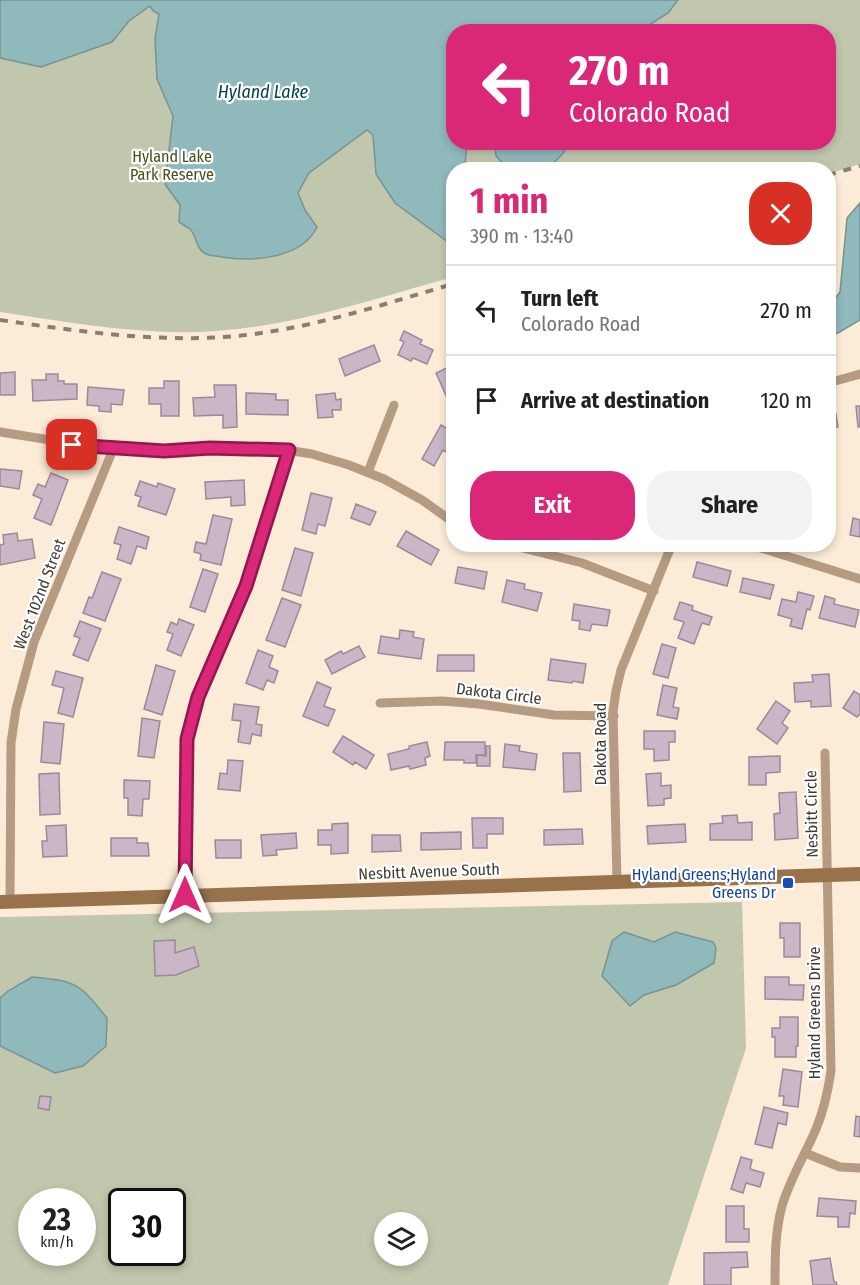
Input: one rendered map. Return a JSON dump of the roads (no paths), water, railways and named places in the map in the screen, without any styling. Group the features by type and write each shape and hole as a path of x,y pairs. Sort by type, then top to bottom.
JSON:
{"street":[{"path":"836,381 860,374"},
{"path":"368,472 394,405"},
{"path":"0,432 72,445 164,451 210,448 289,450 368,472 396,485 446,517"},
{"name":"West 102nd Street","path":"5,902 11,742 16,709 34,642 114,447"},
{"path":"185,895 187,739 198,697 246,586 289,450"},
{"path":"539,552 582,563 654,591"},
{"name":"Dakota Road","path":"617,881 614,716 616,691 621,670 669,552"},
{"path":"774,552 860,579"},
{"name":"Dakota Circle","path":"380,703 442,701 555,715 614,716"},
{"name":"Nesbitt Circle","path":"825,753 827,875"},
{"name":"Nesbitt Avenue South","path":"5,902 860,874"},
{"name":"Hyland Greens Drive","path":"776,1285 776,1235 782,1207 792,1179 817,1128 826,1099 831,1071 827,875"},
{"path":"805,1154 840,1167 860,1168"}],"water":[{"name":"Hyland Lake","path":"0,0 678,0 668,13 651,24 446,24 446,150 466,150 465,162 446,162 446,241 395,203 376,174 373,135 367,130 309,173 298,193 305,210 317,227 310,238 288,252 261,258 247,259 206,254 197,245 190,229 179,222 180,205 165,184 173,116 157,79 155,39 159,14 150,6 129,21 112,42 41,67 0,58"},
{"path":"496,150 565,150 554,162 502,162 496,156"},
{"path":"860,203 860,320 836,333 836,297 840,292 847,218"},
{"path":"624,932 654,942 675,932 713,942 716,948 714,963 676,985 644,995 630,1006 602,976 612,941"},
{"path":"32,977 59,980 76,986 90,997 107,1018 106,1046 83,1066 55,1073 0,1046 0,998"}],"railway":[{"path":"836,173 860,166"},
{"path":"0,320 127,336 222,337 305,325 446,286"}],"place":[{"name":"Hyland Greens;Hyland Greens Dr","path":"788,883"}],"park label":[{"name":"Hyland Lake Park Reserve","path":"172,165"}]}
